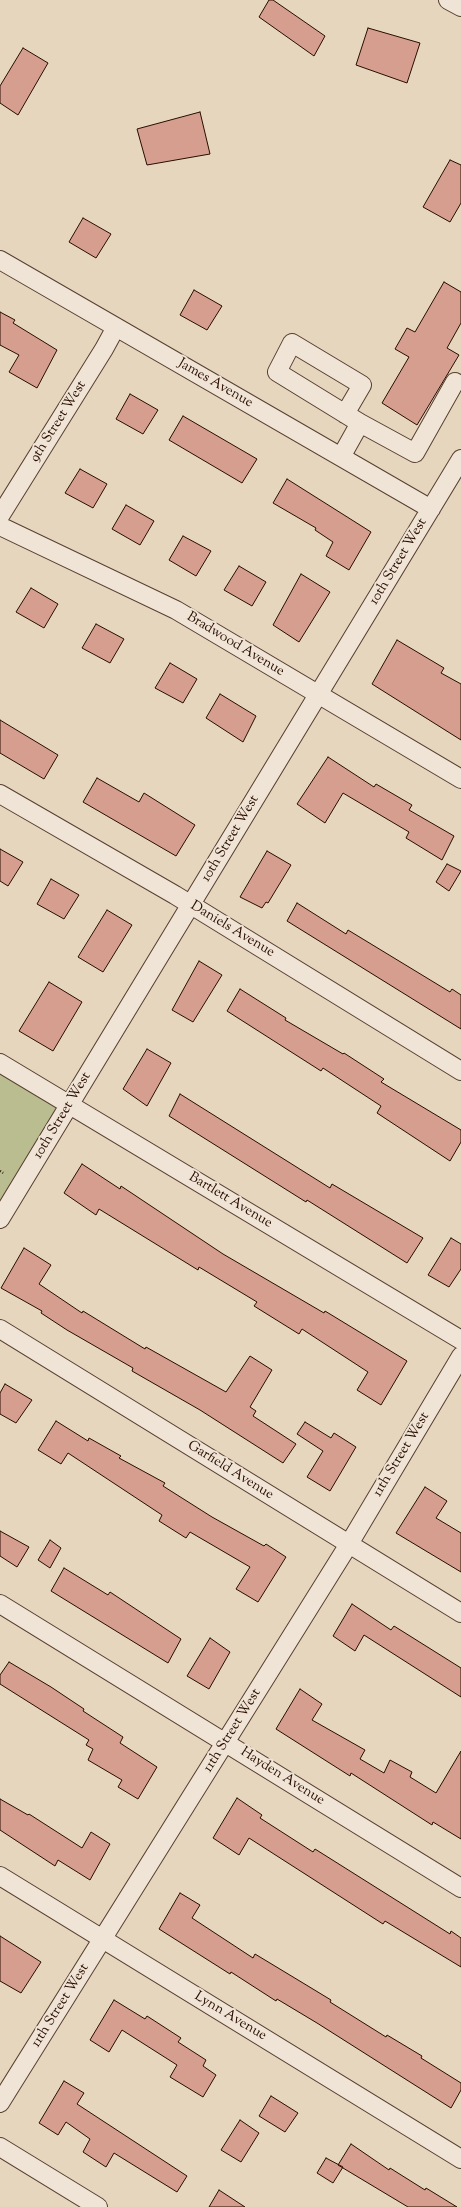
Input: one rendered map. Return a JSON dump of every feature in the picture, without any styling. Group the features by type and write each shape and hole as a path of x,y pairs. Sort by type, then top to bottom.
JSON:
{"street":[{"path":"448,0 461,7"},
{"name":"James Avenue","path":"0,260 431,508"},
{"name":"9th Street West","path":"0,516 104,349 116,327"},
{"path":"341,456 352,418 362,385 292,343 277,372 352,418 415,453 459,380"},
{"name":"10th Street West","path":"0,1219 461,459"},
{"name":"Bradwood Avenue","path":"0,526 176,610 461,779"},
{"name":"Daniels Avenue","path":"0,794 191,905 461,1071"},
{"name":"Bartlett Avenue","path":"0,1063 461,1340"},
{"name":"Garfield Avenue","path":"0,1329 461,1613"},
{"name":"11th Street West","path":"0,2103 349,1544 461,1356"},
{"name":"Hayden Avenue","path":"0,1604 461,1888"},
{"name":"Lynn Avenue","path":"0,1876 461,2159"},
{"path":"0,2147 98,2207"}],"path":[{"path":"0,1170 3,1173"}],"green space":[{"path":"0,1063 70,1105 0,1219"}],"building":[{"path":"269,0 273,0 325,36 314,56 259,17"},
{"path":"368,28 420,43 407,83 356,65"},
{"path":"23,48 48,63 18,115 0,103 0,86"},
{"path":"200,112 210,154 147,165 137,129"},
{"path":"450,160 461,165 461,203 450,222 423,207"},
{"path":"83,218 111,234 96,258 69,242"},
{"path":"444,282 461,292 461,323 447,348 459,355 417,425 382,403 409,357 395,349 407,328 415,332"},
{"path":"194,290 222,306 207,330 180,315"},
{"path":"0,312 15,320 13,323 57,350 37,388 9,372 19,355 0,345"},
{"path":"130,394 158,410 143,434 116,419"},
{"path":"183,416 257,459 242,483 169,440"},
{"path":"80,469 107,484 93,508 65,493"},
{"path":"287,479 371,532 349,570 326,556 333,542 315,530 316,528 273,503"},
{"path":"126,505 154,521 140,545 112,529"},
{"path":"183,536 211,551 196,576 169,560"},
{"path":"239,566 266,582 252,606 224,590"},
{"path":"301,574 330,592 299,642 273,625"},
{"path":"31,588 58,604 44,628 16,612"},
{"path":"96,624 124,639 110,663 82,648"},
{"path":"397,640 444,668 441,673 461,684 461,740 372,684"},
{"path":"170,663 197,679 183,703 155,688"},
{"path":"220,694 256,716 243,742 206,718"},
{"path":"0,720 58,755 44,779 0,753"},
{"path":"328,757 374,787 376,784 412,805 409,810 454,836 442,860 406,838 409,832 343,793 325,823 297,804"},
{"path":"97,778 139,802 144,793 195,825 176,856 83,802"},
{"path":"0,849 23,862 8,886 0,881"},
{"path":"267,851 291,865 268,903 266,902 262,908 240,897"},
{"path":"447,864 461,871 449,891 436,882"},
{"path":"51,879 79,895 64,919 37,904"},
{"path":"297,903 346,934 348,930 450,992 452,989 461,995 461,1029 287,921"},
{"path":"107,910 132,925 103,972 78,957"},
{"path":"199,961 222,975 193,1022 172,1010"},
{"path":"49,982 82,1002 53,1051 19,1031"},
{"path":"240,989 286,1018 285,1020 343,1054 344,1053 384,1079 381,1082 461,1130 461,1142 450,1161 377,1113 381,1106 323,1068 321,1071 227,1011"},
{"path":"147,1049 171,1063 147,1106 123,1089"},
{"path":"180,1094 330,1188 332,1184 423,1238 407,1263 169,1116"},
{"path":"82,1164 120,1189 121,1186 223,1254 324,1313 325,1311 407,1361 381,1405 357,1390 368,1372 302,1329 299,1334 254,1306 257,1302 199,1267 198,1270 99,1209 96,1215 64,1193"},
{"path":"451,1238 461,1244 461,1269 449,1287 428,1275"},
{"path":"24,1248 51,1265 39,1284 82,1313 83,1311 145,1349 146,1347 226,1392 250,1356 272,1370 250,1407 256,1411 253,1416 296,1444 283,1463 200,1410 132,1371 133,1368 67,1330 41,1313 42,1311 1,1288"},
{"path":"5,1384 32,1400 16,1423 0,1414 0,1393"},
{"path":"56,1421 88,1441 89,1438 121,1456 119,1458 165,1483 163,1486 212,1517 264,1546 266,1544 286,1557 258,1602 236,1589 250,1567 190,1532 186,1538 159,1521 162,1515 68,1453 61,1464 38,1450"},
{"path":"305,1422 331,1438 334,1433 356,1447 330,1491 307,1477 323,1451 297,1434"},
{"path":"425,1487 447,1501 436,1518 461,1533 461,1572 396,1533"},
{"path":"0,1531 29,1547 17,1567 0,1556"},
{"path":"50,1540 61,1548 50,1568 38,1560"},
{"path":"64,1568 108,1595 110,1592 181,1639 168,1663 51,1591"},
{"path":"352,1604 391,1630 394,1626 461,1668 461,1697 364,1635 355,1651 333,1636"},
{"path":"210,1638 230,1652 209,1689 187,1676"},
{"path":"9,1662 84,1709 83,1711 123,1737 120,1743 157,1767 138,1799 118,1787 122,1780 88,1760 93,1749 86,1745 89,1740 0,1684 0,1675"},
{"path":"300,1689 322,1704 312,1720 365,1750 360,1759 384,1773 390,1760 412,1772 410,1777 436,1793 461,1751 461,1839 433,1822 432,1825 351,1773 350,1776 276,1729"},
{"path":"237,1798 262,1815 260,1818 313,1852 315,1849 450,1934 451,1931 461,1938 461,1967 385,1921 383,1924 249,1838 239,1855 213,1838"},
{"path":"0,1799 28,1815 29,1814 82,1848 91,1832 110,1844 90,1880 58,1860 55,1866 0,1830"},
{"path":"180,1893 200,1905 192,1918 253,1958 255,1954 331,2000 330,2002 386,2037 387,2035 422,2056 421,2058 461,2083 461,2090 451,2108 317,2023 277,1999 276,2001 231,1972 230,1974 159,1929"},
{"path":"0,1936 41,1962 21,1993 0,1981"},
{"path":"114,2000 145,2019 147,2016 181,2038 178,2042 206,2060 203,2066 216,2075 203,2097 170,2077 177,2065 122,2030 109,2052 90,2040"},
{"path":"64,2081 84,2093 77,2104 187,2176 177,2192 114,2153 106,2167 83,2152 90,2139 66,2122 58,2135 39,2123"},
{"path":"271,2096 298,2113 285,2132 259,2116"},
{"path":"240,2120 259,2133 241,2162 221,2150"},
{"path":"351,2144 389,2170 390,2168 425,2190 426,2188 457,2207 408,2207 338,2165"},
{"path":"326,2158 343,2167 333,2183 317,2173"},
{"path":"219,2190 245,2207 209,2207"}]}
